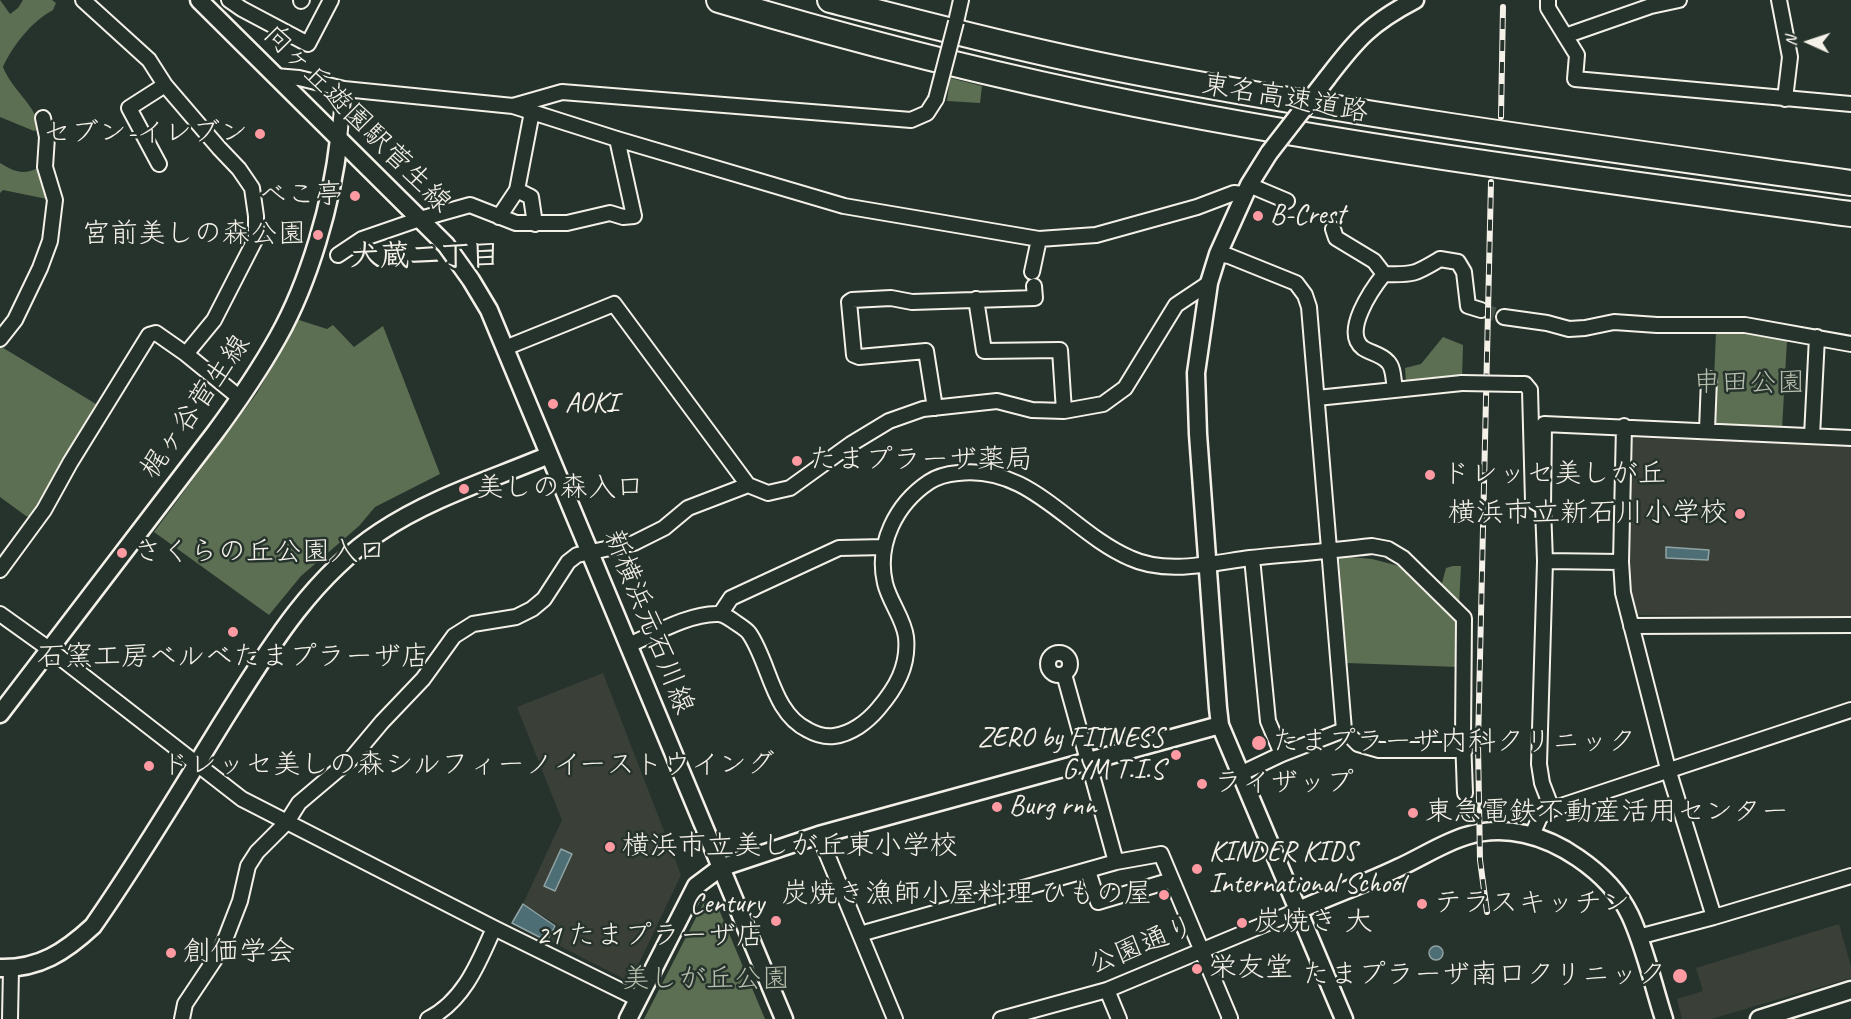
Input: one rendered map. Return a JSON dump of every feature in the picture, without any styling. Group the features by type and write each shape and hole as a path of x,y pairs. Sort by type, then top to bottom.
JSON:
{"highway":[{"name":"東名高速道路","path":"719,0 791,22 997,74 1136,104 1310,135 1851,214"},
{"name":"東名高速道路","path":"831,0 1001,44 1201,85 1556,141 1851,183"}],"street":[{"path":"83,0 149,60 165,85 239,169 252,188 256,238 214,320 186,354"},
{"name":"向ヶ丘遊園駅菅生線","path":"199,0 446,245 489,310 574,512"},
{"path":"229,0 245,5 308,44 331,0"},
{"path":"1344,1019 1220,725 1198,434 1196,373 1209,283 1218,254 1247,190 1269,153 1347,51 1368,29 1391,12 1415,0"},
{"path":"1548,0 1548,8 1576,55 1575,79 1851,104"},
{"path":"1779,0 1790,57 1785,99"},
{"path":"1565,36 1672,1"},
{"path":"513,106 562,92 910,120 927,112 936,99 961,2"},
{"path":"275,76 298,78 344,89 513,106 844,206 1039,239 1096,235 1197,207 1247,190 1287,201"},
{"path":"159,164 129,108 165,85"},
{"name":"梶ヶ谷菅生線","path":"0,714 240,398 279,336 302,287 332,184 344,89"},
{"path":"499,217 517,190 532,111"},
{"path":"0,339 15,320 50,241 55,200 45,167 47,137 43,118"},
{"path":"338,255 362,239 470,205 516,223 567,223 610,213 623,217 634,216 617,139"},
{"path":"517,190 531,196 535,224"},
{"path":"1333,230 1336,238 1374,261 1384,274"},
{"path":"935,408 926,351 858,357 854,355 849,302 891,298 912,302 1035,298 1033,279 1039,239"},
{"path":"1218,254 1229,256 1296,283 1305,295 1309,307 1344,730 1358,744 1379,750 1465,750"},
{"path":"1384,274 1412,274 1440,260 1454,261 1462,267 1464,272 1468,306 1481,310"},
{"path":"1384,274 1354,328 1356,339 1363,348 1388,362 1395,388"},
{"path":"506,348 614,304 748,485 768,493 790,488 850,444 889,421 923,409 997,401 1032,410 1064,411 1102,404 1125,388 1176,305 1209,283"},
{"path":"976,299 984,351 1060,350 1064,411"},
{"path":"1503,317 1547,323 1569,329 1614,322 1657,325 1745,325 1851,344"},
{"path":"0,570 44,510 70,463 149,335 156,333 240,398"},
{"path":"1812,436 1816,337"},
{"path":"1707,430 1709,379"},
{"path":"1317,398 1395,388 1462,383 1525,384 1530,390 1533,501 1543,507"},
{"path":"1552,809 1542,783 1539,764 1545,561 1544,424 1851,438"},
{"path":"1624,426 1621,561 1623,593 1668,770 1714,917"},
{"path":"10,1019 5,968 28,967 50,958 74,943 93,926 267,653 298,610 327,576 352,553 408,515 549,454"},
{"path":"629,645 697,616 722,613 748,631 783,708 795,724 816,734 833,736 856,729 875,713 892,693 904,669 906,636 884,582 884,547 893,521 911,497 942,475 971,471 989,472 1045,498 1090,533 1131,559 1168,566 1208,564 1372,546 1388,549 1403,558 1464,618 1465,793"},
{"path":"182,1019 185,1004 221,950 240,902 248,866 257,852 287,822 299,803 351,759 423,679 454,636 473,624 516,617 532,609 544,599 568,562 577,555 634,543 664,528 688,508 748,485"},
{"name":"新横浜元石川線","path":"574,512 784,1019"},
{"path":"722,613 731,598 840,548 884,547"},
{"path":"1252,558 1268,721 1282,754"},
{"path":"1545,561 1621,561"},
{"path":"0,614 49,649 242,799 638,999"},
{"path":"1631,626 1851,625"},
{"path":"1064,674 1116,862"},
{"path":"1532,835 1540,817 1552,809 1851,710"},
{"path":"628,1019 696,886 720,868 819,835 1220,725"},
{"path":"1242,773 1282,754 1344,730"},
{"path":"1299,910 1401,867 1465,836 1504,830 1532,835 1570,852 1607,880 1630,915 1664,1019"},
{"path":"819,835 895,1019"},
{"path":"860,934 1116,862 1161,854 1229,1019"},
{"path":"1088,871 1098,902 1172,880"},
{"path":"1638,937 1851,876"},
{"name":"公園通り","path":"1001,1019 1107,990 1299,910"},
{"path":"428,1019 456,998 471,977 494,928"},
{"path":"1107,990 1119,1019"},
{"path":"1759,1019 1851,990"}],"shaded area":[{"name":"横浜市立新石川小学校","path":"1630,438 1851,444 1851,617 1631,615 1627,584"},
{"name":"横浜市立美しが丘東小学校","path":"603,673 681,875 630,982 550,941 558,925 523,904 562,820 517,707"},
{"path":"1839,924 1851,967 1851,978 1711,1019 1682,1019 1677,999 1703,991 1696,968"}],"green space":[{"path":"0,0 10,14 23,0 52,0 56,3 53,10 38,20 24,34 3,67 38,120 40,129 34,131 0,117"},
{"path":"950,78 982,86 980,103 947,101"},
{"path":"0,163 18,172 28,172 38,168 47,199 3,190 0,193"},
{"path":"299,320 327,329 333,325 354,347 383,326 440,474 375,507 359,526 301,576 269,615 154,532 257,393"},
{"name":"申田公園","path":"1716,332 1765,334 1787,340 1782,429 1712,429"},
{"path":"1443,337 1463,345 1462,379 1406,381 1405,368 1421,364"},
{"path":"0,346 96,404 38,508 30,517 0,497"},
{"path":"1339,556 1372,559 1403,567 1459,622 1459,667 1346,663"},
{"path":"1461,566 1459,605 1441,587 1446,568"},
{"name":"美しが丘公園","path":"715,900 765,1019 644,1019 704,902"}],"water":[{"path":"1666,547 1709,550 1708,560 1666,558"},
{"path":"561,849 572,854 555,891 544,886"},
{"path":"523,904 555,926 547,941 512,923"},
{"path":"1433,946 1439,946 1443,953 1439,960 1433,960 1429,956 1429,950"}],"tunnel":[{"path":"1481,310 1504,317"}],"railway":[{"path":"1501,117 1503,7"},
{"path":"1487,912 1480,860 1478,744 1491,182"}],"place":[{"name":"セブン-イレブン","path":"260,134"},
{"name":"べこ亭","path":"355,196"},
{"name":"B-Crest","path":"1258,216"},
{"name":"宮前美しの森公園","path":"318,235"},
{"name":"AOKI","path":"553,404"},
{"name":"たまプラーザ薬局","path":"797,461"},
{"name":"ドレッセ美しが丘","path":"1430,475"},
{"name":"美しの森入口","path":"464,489"},
{"name":"横浜市立新石川小学校","path":"1740,514"},
{"name":"さくらの丘公園入口","path":"122,553"},
{"name":"石窯工房ベルベたまプラーザ店","path":"233,632"},
{"name":"たまプラーザ内科クリニック","path":"1259,743"},
{"name":"ZERO by FITNESS GYM T.I.S","path":"1176,755"},
{"name":"ドレッセ美しの森シルフィーノイーストウイング","path":"149,766"},
{"name":"ライザップ","path":"1202,784"},
{"name":"Burg rnn","path":"997,807"},
{"name":"東急電鉄不動産活用センター","path":"1413,813"},
{"name":"横浜市立美しが丘東小学校","path":"610,847"},
{"name":"KINDER KIDS International School","path":"1197,869"},
{"name":"炭焼き漁師小屋料理 ひもの屋","path":"1164,895"},
{"name":"テラスキッチン","path":"1422,904"},
{"name":"Century 21 たまプラーザ店","path":"776,921"},
{"name":"炭焼き 大","path":"1242,923"},
{"name":"創価学会","path":"171,953"},
{"name":"栄友堂","path":"1197,969"},
{"name":"たまプラーザ南口クリニック","path":"1680,976"}],"district":[{"name":"犬蔵二丁目","path":"425,257"}]}
